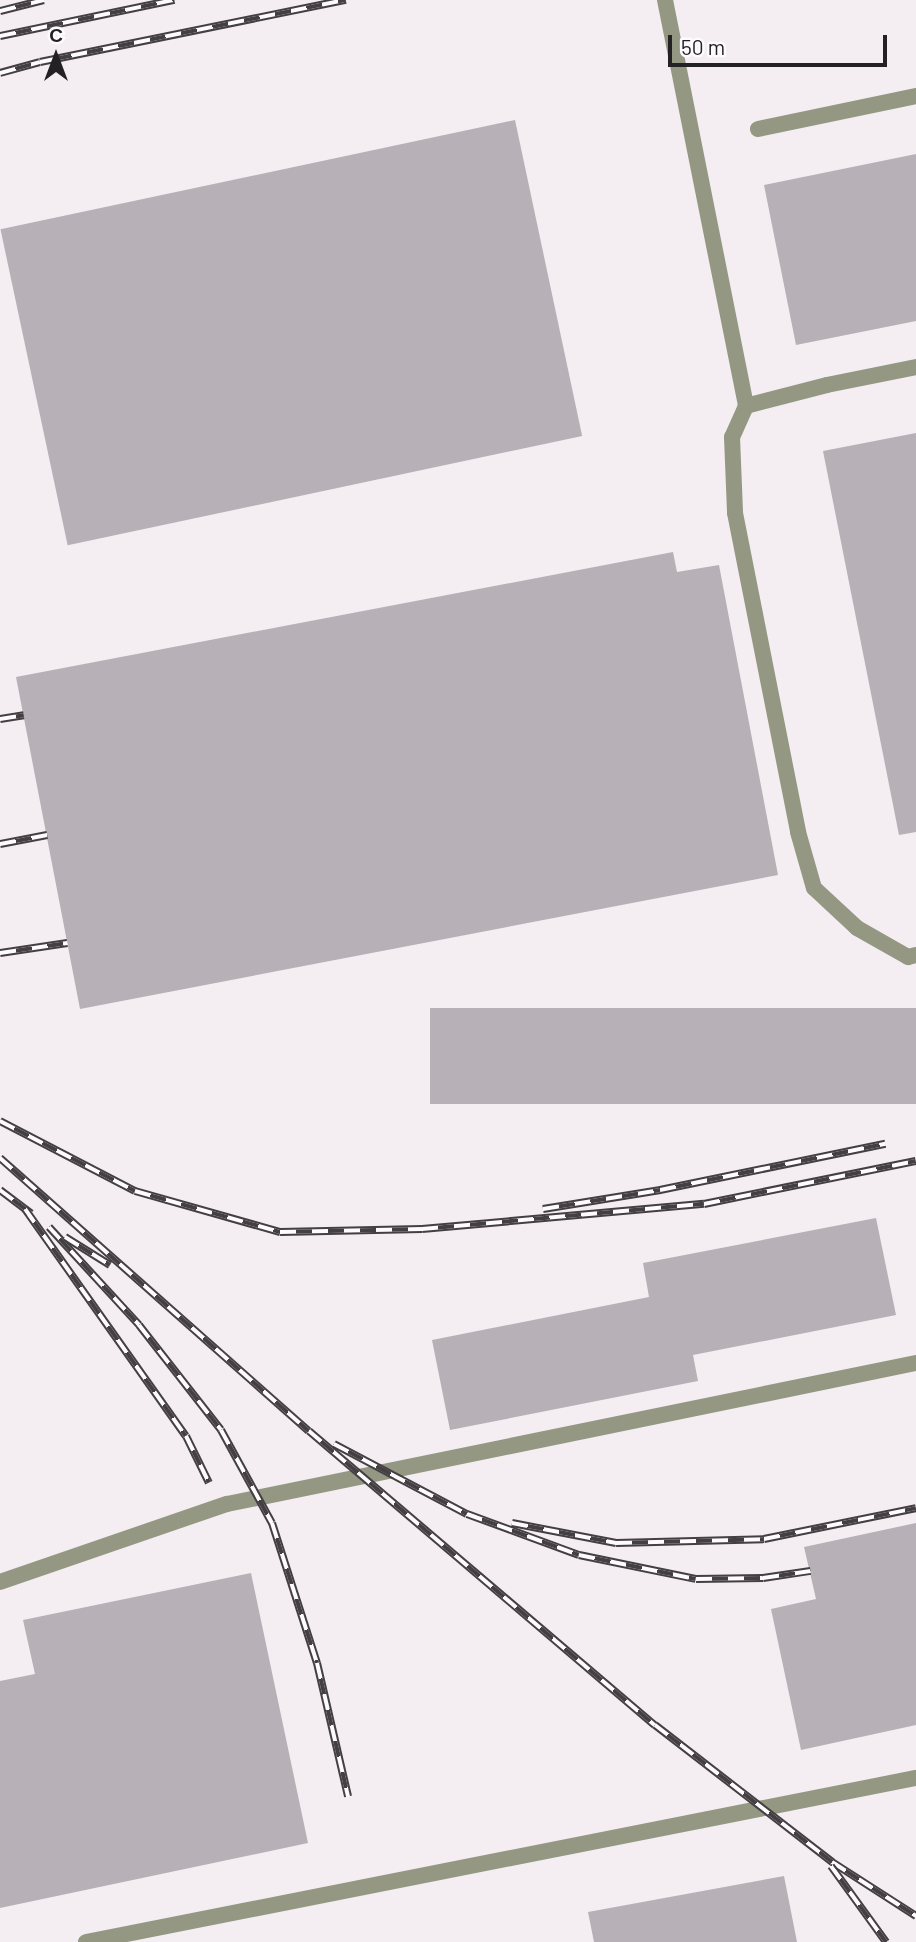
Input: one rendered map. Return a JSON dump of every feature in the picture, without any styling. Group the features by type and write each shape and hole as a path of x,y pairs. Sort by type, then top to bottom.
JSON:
{"lane":[{"path":"665,0 747,406 733,437 735,513 798,832 814,888 857,928 908,957 916,955"},
{"path":"758,129 916,96"},
{"path":"747,406 827,385 916,368"},
{"path":"0,1582 227,1504 916,1363"},
{"path":"86,1942 916,1778"}],"building":[{"path":"515,120 582,436 68,545 0,229"},
{"path":"916,154 916,321 796,345 764,185"},
{"path":"916,433 916,832 899,835 823,451"},
{"path":"673,552 677,572 719,565 778,875 80,1009 16,677"},
{"path":"430,1008 916,1008 916,1104 430,1104"},
{"path":"876,1218 896,1315 693,1355 698,1381 450,1430 432,1340 649,1297 643,1263"},
{"path":"916,1523 916,1725 801,1750 771,1609 816,1599 804,1547"},
{"path":"251,1573 308,1843 0,1908 0,1681 35,1674 23,1620"},
{"path":"784,1876 797,1942 594,1942 588,1912"}],"railway":[{"path":"0,11 44,0"},
{"path":"0,36 174,0"},
{"path":"0,73 40,62 346,0"},
{"path":"0,719 24,715"},
{"path":"0,844 47,835"},
{"path":"0,953 67,943"},
{"path":"0,1121 135,1191 280,1232 422,1229 704,1204 916,1161"},
{"path":"543,1209 660,1190 885,1144"},
{"path":"0,1158 309,1431 655,1725 832,1862 916,1916"},
{"path":"0,1190 31,1213"},
{"path":"25,1209 186,1436 209,1483"},
{"path":"49,1227 139,1325 221,1430 272,1523 317,1663 348,1796"},
{"path":"65,1237 110,1265"},
{"path":"334,1444 467,1514 579,1555 696,1579 763,1578 810,1571"},
{"path":"512,1523 616,1543 764,1539 916,1508"},
{"path":"831,1866 886,1942"}]}
